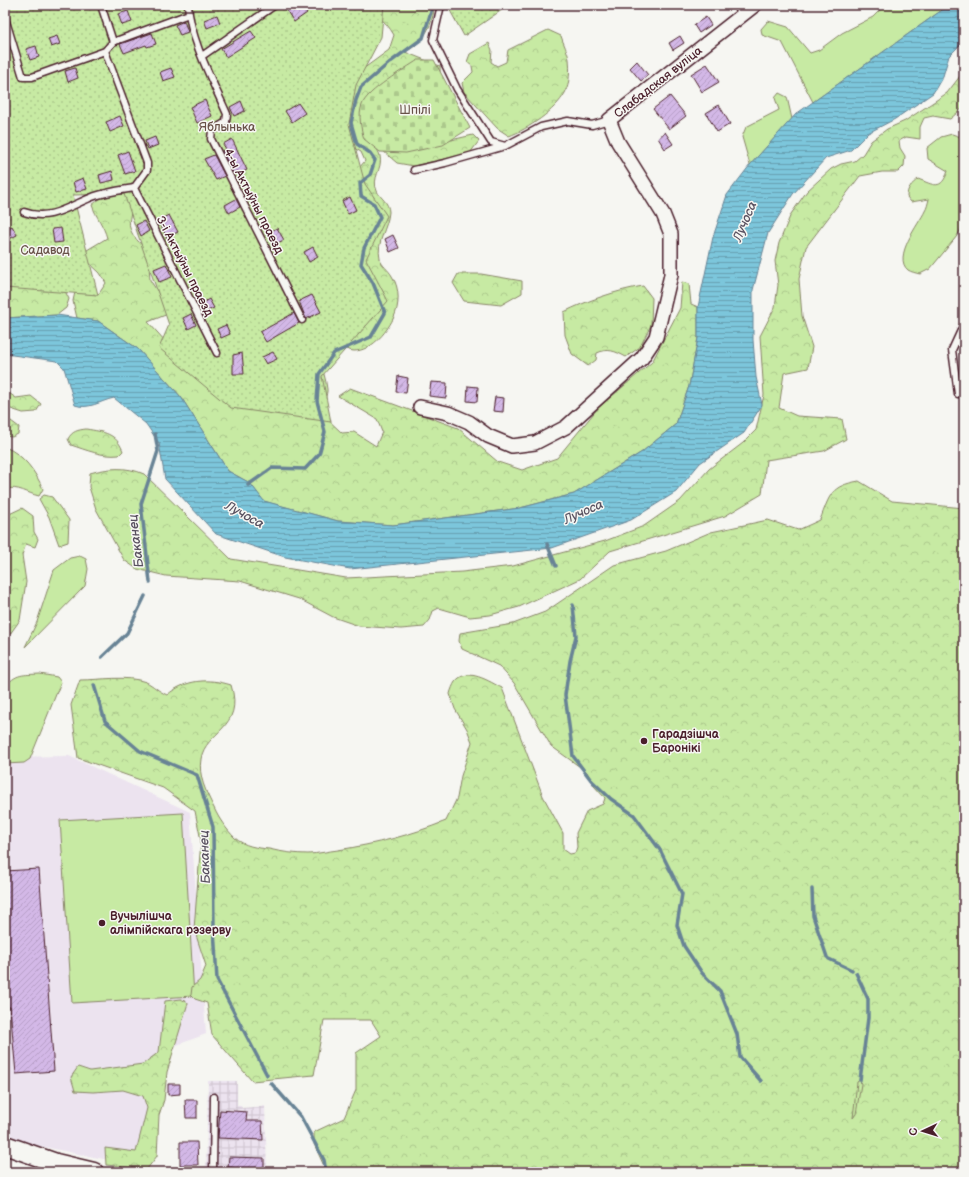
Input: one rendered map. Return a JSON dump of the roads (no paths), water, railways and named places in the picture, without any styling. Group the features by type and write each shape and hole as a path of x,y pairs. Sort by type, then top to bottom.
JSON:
{"street":[{"name":"Слабадская вуліца","path":"609,120 754,5"},
{"path":"420,407 448,413 469,422 488,436 512,446 535,443 566,427 642,358 656,337 671,275 671,234 663,214 618,142 609,120"},
{"path":"5,1145 56,1163 94,1172"}],"lane":[{"path":"101,5 113,42"},
{"name":"4-ы Актыўны праезд","path":"188,5 189,14 202,56 227,114 226,122 212,130 211,139 302,320"},
{"path":"202,56 275,5"},
{"path":"440,5 433,40 457,89 491,142 505,146"},
{"path":"5,18 23,77 32,77 105,51 113,42 189,14"},
{"path":"24,212 36,216 49,215 96,195 134,188 147,170 147,163 105,51"},
{"name":"Слабадская вуліца","path":"414,170 445,164 505,146 542,127 568,121 592,125 609,120"},
{"name":"3-і Актыўны праезд","path":"134,188 217,353"},
{"path":"958,394 952,350 964,324"},
{"path":"213,1172 214,1097"}],"water":[{"name":"Лучоса","path":"949,5 964,5 964,41 949,56 943,76 933,93 895,119 868,133 851,150 826,158 793,194 768,233 753,290 753,340 756,377 762,405 744,433 700,463 676,492 631,520 552,548 350,569 285,557 216,534 165,479 159,443 146,424 114,398 90,406 75,405 64,368 57,361 5,354 5,318 57,315 98,321 138,349 181,397 228,471 250,483 264,501 338,521 393,525 520,508 574,494 642,452 676,424 689,386 698,338 698,307 713,237 727,195 750,165 796,114"}],"waterway":[{"path":"248,485 272,468 305,469 319,454 325,432 317,401 319,374 334,353 371,337 385,313 373,283 361,264 364,248 380,217 374,204 361,196 360,183 370,175 375,160 370,153 357,144 351,123 356,100 361,87 389,63 423,38 433,5"},
{"name":"Баканец","path":"150,582 141,504 158,451 155,434"},
{"path":"547,544 556,566"},
{"name":"Баканец","path":"102,657 127,633 145,596"},
{"path":"573,605 576,636 570,661 565,695 573,756 591,780 611,799 634,815 660,850 682,894 677,925 684,946 702,973 720,991 737,1034 740,1057 761,1081"},
{"name":"Баканец","path":"94,685 105,721 140,751 197,775 213,827 214,928 217,980 267,1075"},
{"path":"812,889 813,916 827,957"},
{"path":"829,959 852,970"},
{"path":"856,973 868,999 868,1018 860,1080"},
{"name":"Баканец","path":"271,1083 301,1117 324,1160 326,1172"}],"place":[{"name":"Гарадзішча Баронікі","path":"644,741"},
{"name":"Вучылішча алімпійскага рэзерву","path":"102,923"}],"park label":[{"name":"Шпілі","path":"415,110"},
{"name":"Яблынька","path":"227,127"},
{"name":"Садавод","path":"45,250"}]}
